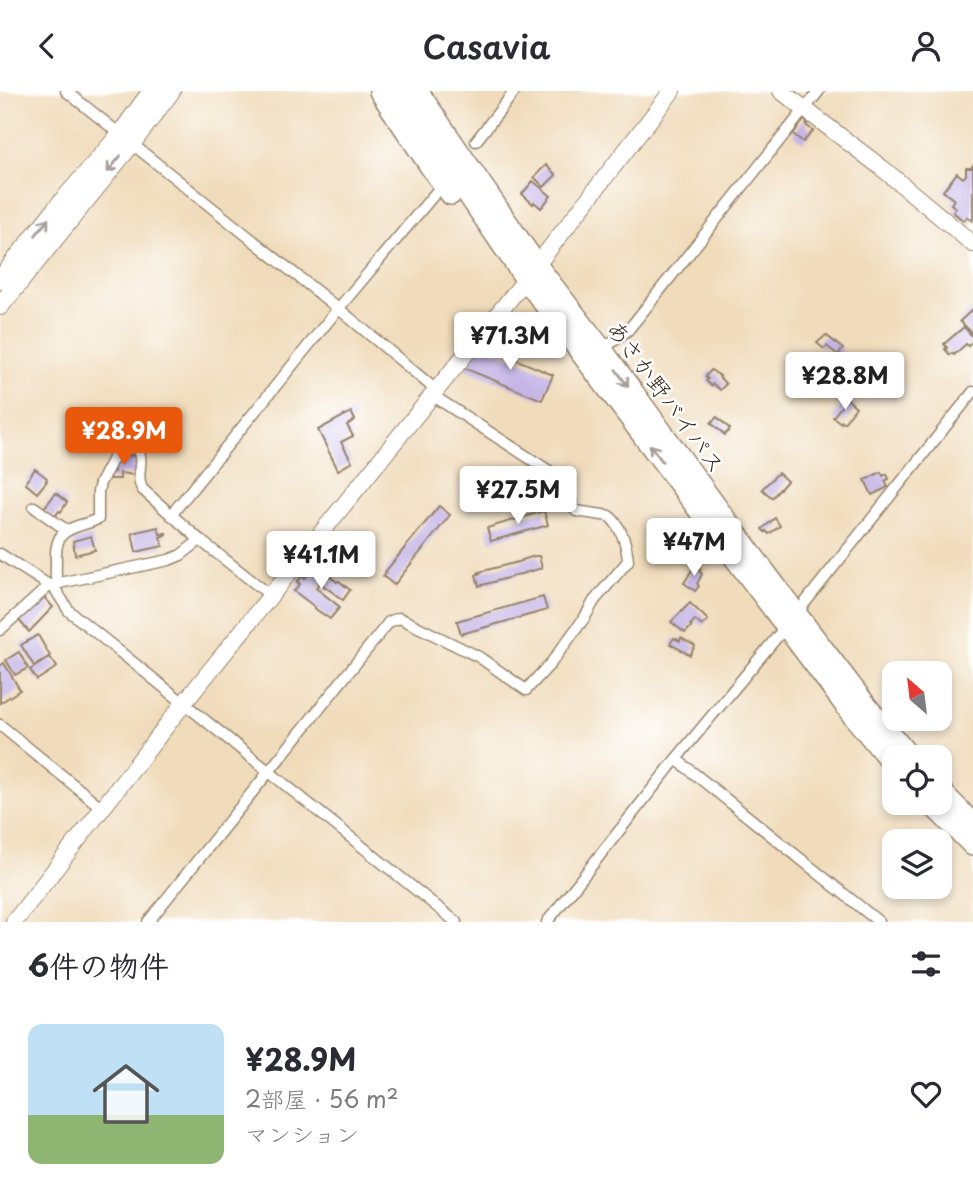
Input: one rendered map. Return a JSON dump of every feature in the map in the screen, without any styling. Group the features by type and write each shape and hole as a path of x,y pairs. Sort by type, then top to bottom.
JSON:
{"highway":[{"path":"380,91 430,167 506,266 531,272 524,234 474,146 435,91"},
{"name":"あさか野バイパス","path":"398,91 791,620 899,745"},
{"name":"あさか野バイパス","path":"417,91 531,272 602,350 719,511 853,715 882,750"},
{"path":"952,803 973,824"},
{"path":"943,815 973,845"}],"main road":[{"path":"0,306 126,139 152,91"},
{"path":"0,280 56,209 171,91"}],"street":[{"path":"66,91 338,309 434,392 560,478 566,485 576,511 613,519 620,528 628,555 628,561 594,601 551,663 526,689 479,657 402,619 388,622 148,922"},
{"path":"474,146 515,91"},
{"path":"14,922 184,703 531,272 672,91"},
{"path":"781,91 882,168 973,244"},
{"path":"602,350 629,329 820,91"},
{"path":"171,515 437,191"},
{"path":"547,922 973,392"},
{"path":"53,584 55,546 58,540 68,530 99,519 100,483 117,451 131,442 142,458 139,479 142,489 200,540 270,595"},
{"path":"34,506 68,530"},
{"path":"0,630 53,584 169,561 200,540"},
{"path":"0,554 53,584 69,611 456,922"},
{"path":"0,725 102,808"},
{"path":"676,759 879,922"}],"building":[{"path":"804,120 813,131 803,142 793,134"},
{"path":"546,165 556,175 544,187 534,177"},
{"path":"973,165 973,219 972,221 967,217 964,221 953,212 956,208 951,204 954,200 943,191 957,173 963,178 966,168"},
{"path":"533,181 551,196 541,208 522,194"},
{"path":"973,309 973,334 960,321"},
{"path":"964,327 973,337 973,341 950,355 944,344"},
{"path":"826,335 843,349 838,355 827,346 824,349 817,343"},
{"path":"482,345 553,375 542,400 464,368"},
{"path":"711,370 726,384 720,390 706,381 708,379 705,377"},
{"path":"847,399 856,407 844,423 841,423 833,417"},
{"path":"351,412 355,420 347,425 353,436 341,442 352,462 338,470 318,430"},
{"path":"717,417 730,429 725,435 711,423"},
{"path":"120,455 137,456 135,475 120,473 120,479 109,479 109,472 114,472 115,459 119,460"},
{"path":"35,469 47,478 37,493 25,483"},
{"path":"881,472 883,476 887,474 889,479 885,481 888,487 872,495 865,480"},
{"path":"778,473 787,481 772,498 762,489"},
{"path":"56,493 67,502 54,518 43,509"},
{"path":"439,506 450,515 394,585 383,576 385,572"},
{"path":"544,511 548,525 491,541 487,528"},
{"path":"775,518 780,526 769,534 765,532 762,529"},
{"path":"158,527 160,534 166,533 160,537 163,546 136,552 132,533"},
{"path":"91,536 95,550 75,555 73,541"},
{"path":"539,556 542,568 479,586 476,575 479,572"},
{"path":"315,565 350,590 343,600 320,583 316,588 340,607 330,619 294,591 300,584 297,582 302,576 305,578"},
{"path":"695,565 701,569 699,571 702,574 695,591 684,583"},
{"path":"44,597 53,607 29,632 19,620"},
{"path":"543,597 547,610 461,634 457,621"},
{"path":"690,603 708,620 702,626 695,620 685,633 671,622"},
{"path":"38,635 50,656 34,666 21,645"},
{"path":"674,638 680,641 681,638 695,646 690,655 670,644"},
{"path":"19,652 28,668 15,675 6,660"},
{"path":"50,657 57,667 37,680 30,670"},
{"path":"4,663 20,690 0,703 0,666"}]}
